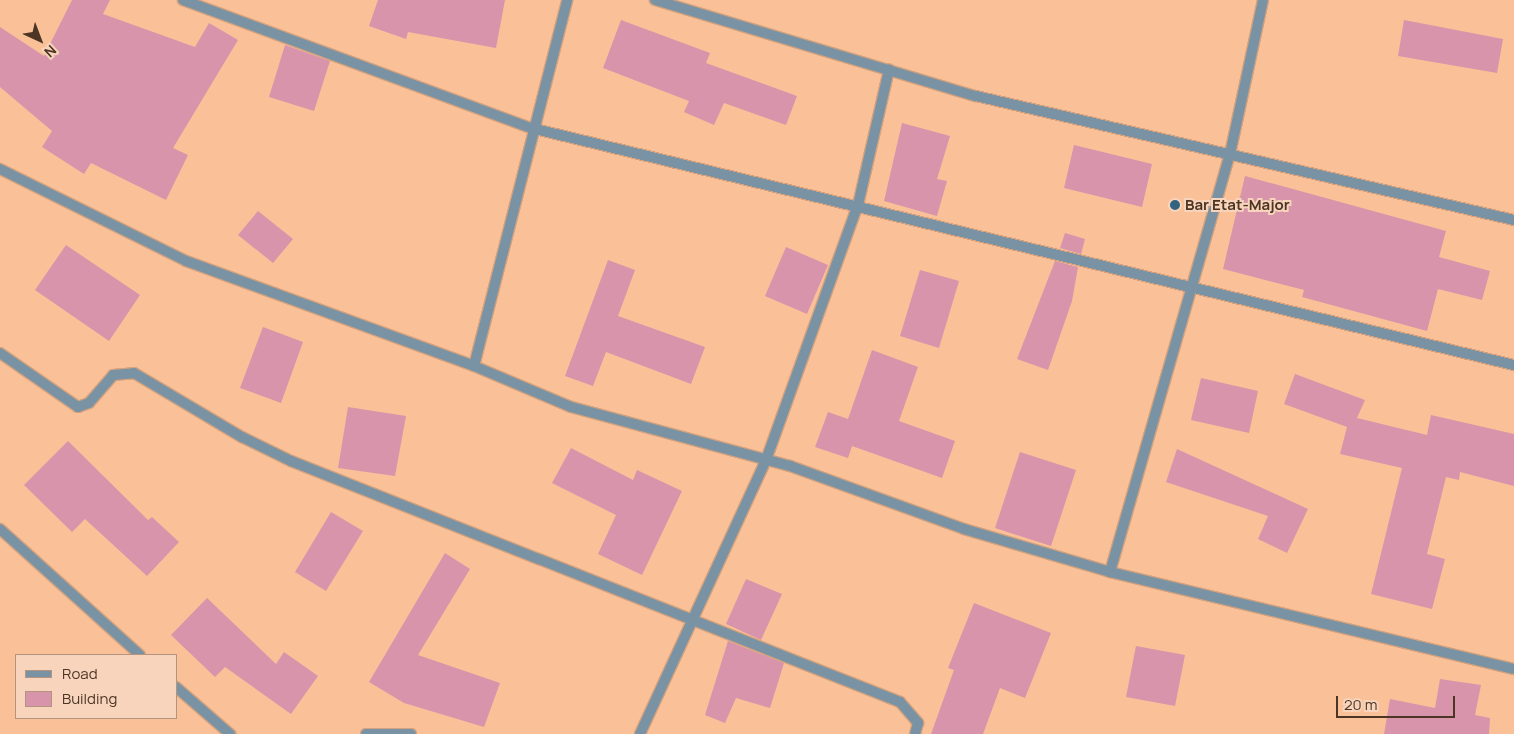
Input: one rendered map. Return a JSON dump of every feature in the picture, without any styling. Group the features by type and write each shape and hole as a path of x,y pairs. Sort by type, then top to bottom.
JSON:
{"street":[{"path":"183,0 531,128 1194,285 1514,364"},
{"path":"474,366 531,128 567,0"},
{"path":"655,0 976,96 1514,220"},
{"path":"1110,572 1194,285 1230,154 1263,0"},
{"path":"640,734 766,460 858,205 889,70"},
{"path":"0,168 186,261 474,366 571,406 766,460 964,529 1110,572 1514,669"},
{"path":"0,353 78,407 88,403 113,375 134,372 242,438 291,461 900,702 918,723 915,734"},
{"path":"0,529 139,654"},
{"path":"178,689 230,734"},
{"path":"366,734 411,734"}],"building":[{"path":"72,0 110,0 103,14 195,47 209,23 238,40 173,148 188,155 166,200 91,163 84,174 42,147 52,131 0,87 0,27 44,56"},
{"path":"378,0 505,0 496,48 408,32 406,39 369,26"},
{"path":"621,20 710,53 706,63 797,96 786,125 724,103 714,125 684,112 689,101 603,68"},
{"path":"1404,20 1503,39 1497,73 1398,56"},
{"path":"285,45 330,61 314,111 269,97"},
{"path":"902,123 950,136 937,179 947,181 937,216 884,201"},
{"path":"1074,145 1152,164 1142,207 1064,188"},
{"path":"1245,176 1446,231 1439,257 1490,271 1482,300 1438,289 1427,331 1302,297 1304,290 1223,269"},
{"path":"258,211 293,239 273,263 238,235"},
{"path":"1065,233 1085,239 1081,254 1060,248"},
{"path":"66,245 140,295 109,341 35,290"},
{"path":"786,247 828,265 807,314 765,296"},
{"path":"608,260 635,270 618,316 705,347 691,384 606,352 593,386 565,376"},
{"path":"1055,261 1078,267 1072,301 1048,370 1017,359"},
{"path":"920,270 959,281 939,348 900,336"},
{"path":"263,327 303,342 281,403 240,388"},
{"path":"872,350 918,367 899,421 955,441 942,478 852,446 848,458 815,447 828,412 848,419"},
{"path":"1295,374 1365,400 1357,418 1427,435 1431,415 1514,434 1514,486 1460,472 1459,480 1446,477 1427,554 1445,559 1432,609 1371,594 1402,468 1340,454 1347,427 1284,404"},
{"path":"1201,378 1258,391 1249,433 1191,420"},
{"path":"348,407 406,416 395,476 338,468"},
{"path":"68,441 148,520 152,517 179,542 147,576 85,519 72,532 24,485"},
{"path":"571,448 633,480 637,470 682,491 642,575 598,554 616,515 552,483"},
{"path":"1177,449 1308,509 1287,553 1258,539 1268,516 1166,482"},
{"path":"1020,452 1076,470 1051,546 995,528"},
{"path":"331,512 363,531 326,591 295,572"},
{"path":"445,553 470,569 418,655 500,683 484,727 404,703 369,682"},
{"path":"746,579 782,594 761,640 726,624"},
{"path":"207,598 276,664 284,652 318,676 291,714 225,667 215,677 171,635"},
{"path":"974,603 1051,633 1025,698 1000,688 983,734 931,734 954,670 948,668"},
{"path":"728,641 784,663 770,708 736,698 725,723 705,715"},
{"path":"1136,646 1185,655 1175,706 1126,697"},
{"path":"1440,679 1481,685 1475,715 1490,718 1489,734 1384,734 1390,699 1435,708"}],"place":[{"name":"Bar Etat-Major","path":"1175,205"}]}
